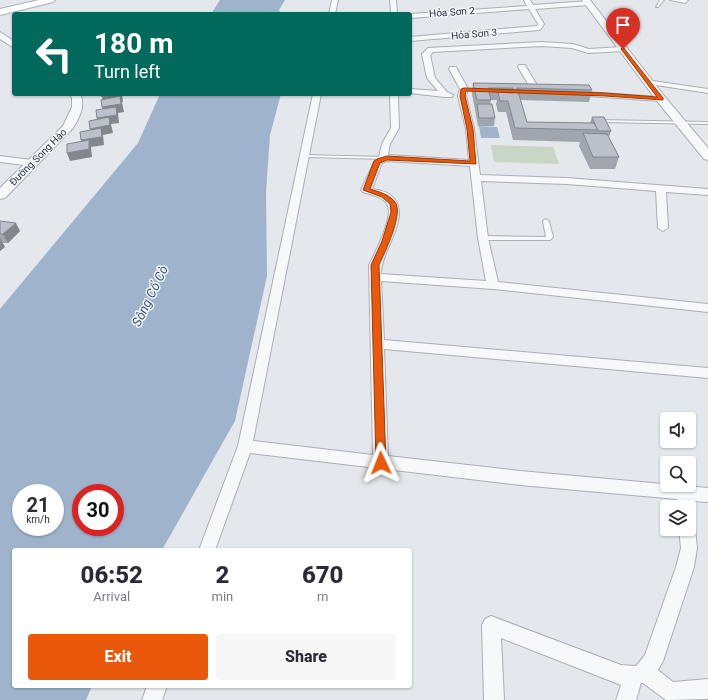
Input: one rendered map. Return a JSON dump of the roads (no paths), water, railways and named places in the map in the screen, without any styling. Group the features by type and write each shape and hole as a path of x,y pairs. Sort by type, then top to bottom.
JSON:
{"main road":[{"path":"0,4 16,0"},
{"path":"0,12 50,0"}],"street":[{"path":"332,12 335,0"},
{"path":"393,0 394,12"},
{"path":"527,0 531,6"},
{"path":"588,2 661,99 708,156"},
{"name":"Hỏa Sơn 2","path":"412,16 450,9 588,2"},
{"name":"Hỏa Sơn 3","path":"412,39 539,28 541,24 531,6"},
{"path":"2,38 12,44"},
{"path":"445,95 431,78 426,54 431,50 542,44 573,46 588,51 623,49"},
{"path":"522,67 537,92"},
{"path":"453,69 466,92 483,238 493,285"},
{"path":"648,82 708,91"},
{"path":"412,91 445,95 466,92"},
{"path":"567,93 661,99"},
{"name":"Đường Song Hào","path":"0,195 67,128 73,118 77,106 76,96"},
{"path":"208,548 245,446 317,96"},
{"path":"387,158 382,154 395,128 395,96"},
{"path":"381,463 375,265 386,241 395,212 393,204 385,196 366,190 366,187 379,160 387,158 474,163"},
{"path":"0,159 32,162"},
{"path":"476,178 574,182 708,192"},
{"path":"661,189 663,228"},
{"path":"375,277 493,285 708,308"},
{"path":"377,344 708,373"},
{"path":"245,446 520,478 685,500 708,495"},
{"path":"626,700 639,674 653,661 685,566 689,548 688,536"},
{"path":"494,700 491,625 620,675 639,674 670,692 708,689"},
{"path":"152,700 156,688"}],"lane":[{"path":"657,6 662,0"},
{"path":"672,0 685,2 686,0"},
{"path":"600,121 708,123"},
{"path":"305,156 387,158"},
{"path":"483,238 548,239 550,237 546,221"}],"water":[{"path":"220,0 285,0 279,10 280,12 212,12"},
{"name":"Sông Cổ Cò","path":"159,96 280,96 270,135 266,192 267,276 235,421 163,548 12,548 12,688 91,688 86,700 0,700 0,309 138,143"},
{"path":"479,126 497,127 500,138 481,138"}]}
